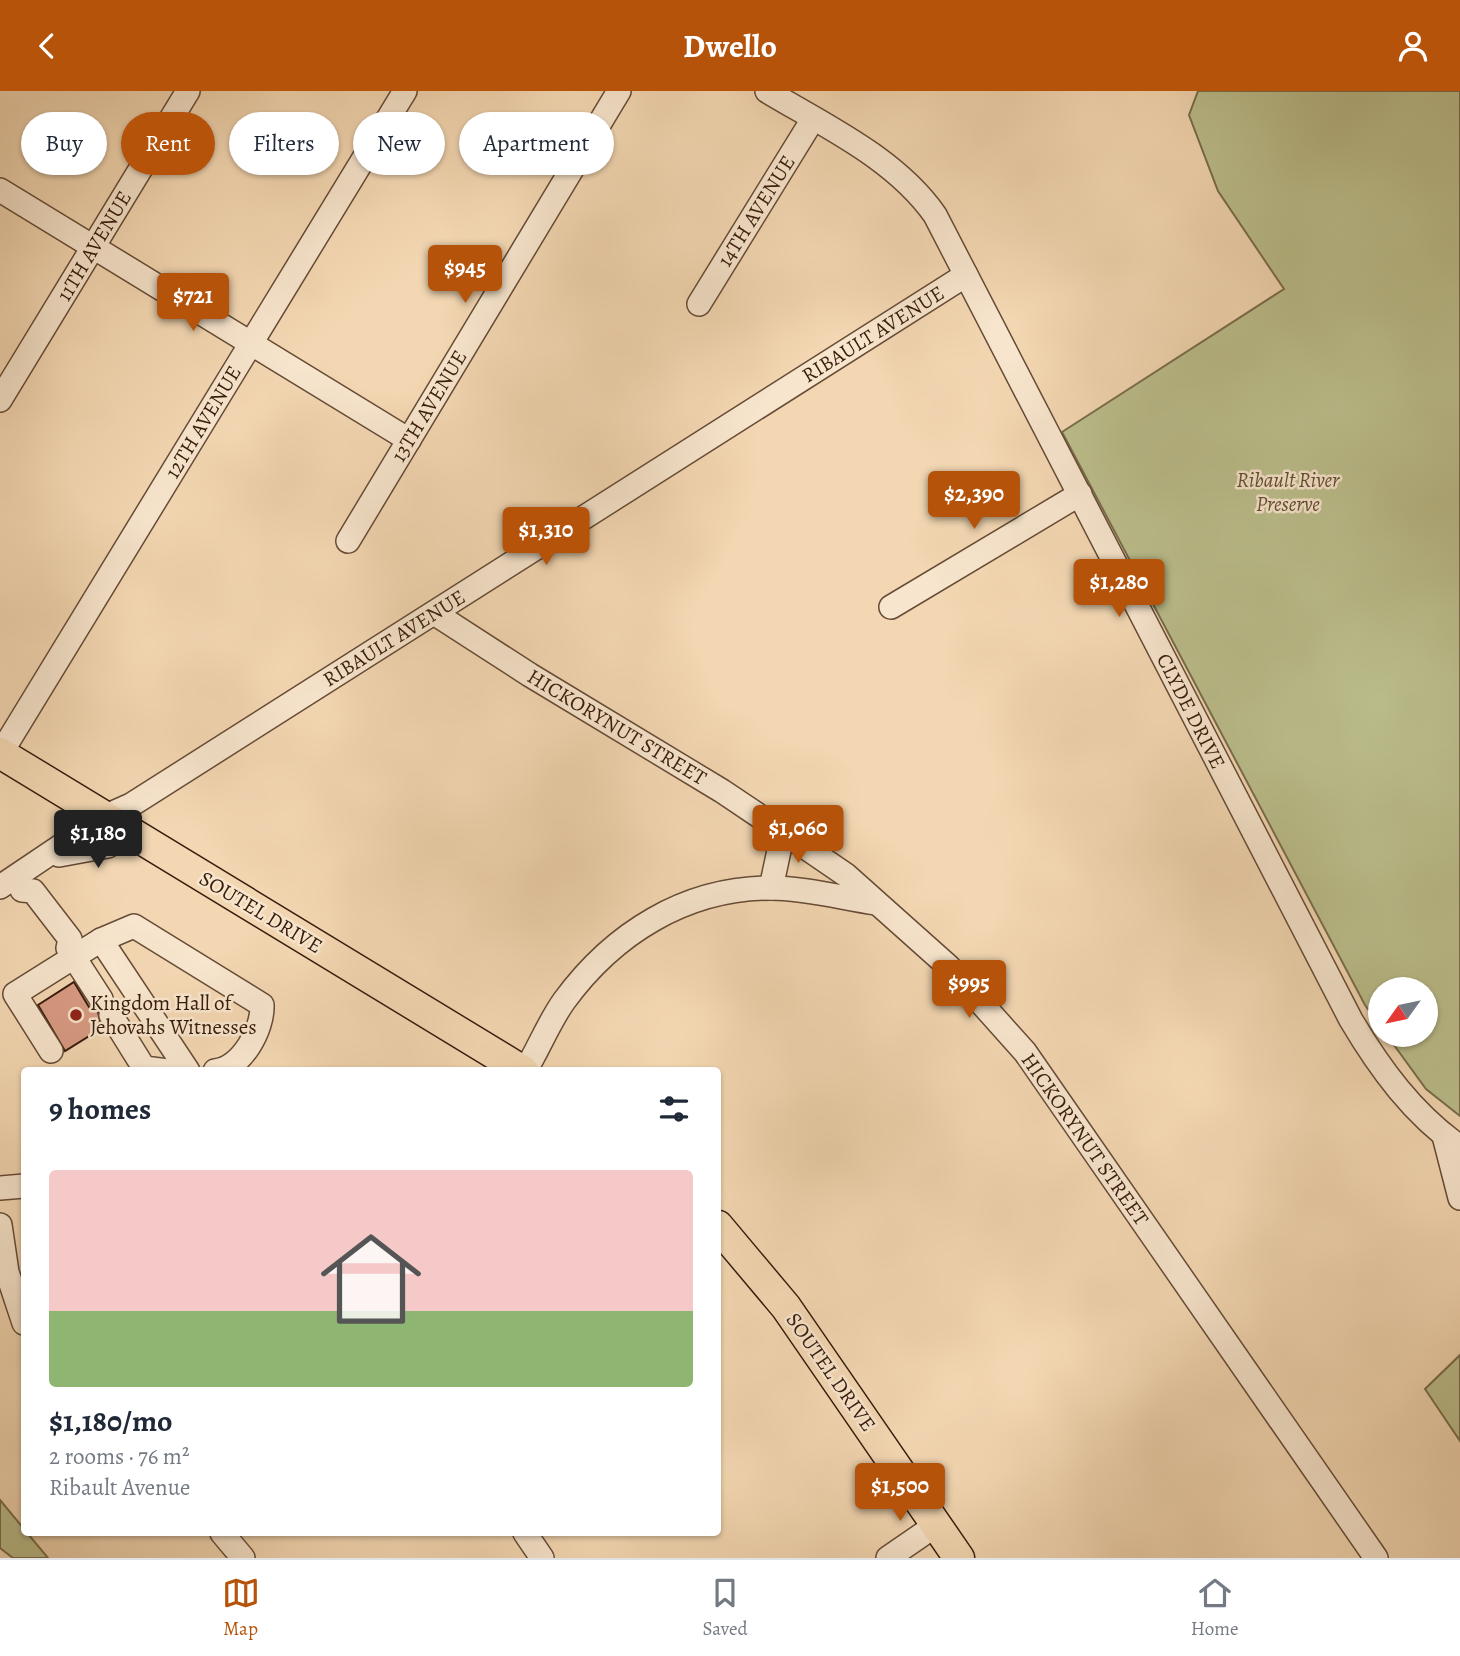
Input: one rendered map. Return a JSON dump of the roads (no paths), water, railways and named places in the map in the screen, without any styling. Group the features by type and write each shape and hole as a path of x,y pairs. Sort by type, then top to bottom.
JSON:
{"main road":[{"name":"SOUTEL DRIVE","path":"0,753 517,1067"},
{"name":"SOUTEL DRIVE","path":"721,1230 786,1307 959,1558"}],"street":[{"name":"11TH AVENUE","path":"0,400 188,91"},
{"name":"12TH AVENUE","path":"0,753 405,91"},
{"name":"13TH AVENUE","path":"348,541 619,91"},
{"name":"CLYDE DRIVE","path":"767,91 907,180 935,215 1351,1020 1397,1089 1452,1142"},
{"name":"14TH AVENUE","path":"699,304 813,119"},
{"path":"0,190 409,440"},
{"name":"RIBAULT AVENUE","path":"12,885 46,857 117,825 131,805 966,275"},
{"path":"891,607 1080,494"},
{"name":"HICKORYNUT STREET","path":"434,613 530,675 723,791 846,875 948,966 1025,1052 1377,1558"},
{"path":"771,888 783,832"},
{"path":"12,885 58,948 71,952 143,1067"},
{"path":"526,1067 562,1004 586,973 614,946 649,920 682,905 719,894 771,888 876,903"},
{"path":"51,1051 15,994 71,952 134,926 262,1005 262,1021 250,1045 227,1067"},
{"path":"101,940 185,1067"},
{"path":"1452,1142 1460,1198"},
{"path":"0,1188 21,1186"},
{"path":"0,1225 7,1272 21,1314"},
{"path":"888,1558 936,1525"},
{"path":"225,1536 243,1558"},
{"path":"527,1536 542,1558"}],"place":[{"name":"Kingdom Hall of Jehovahs Witnesses","path":"76,1015"}],"park label":[{"name":"Ribault River Preserve","path":"1288,492"}]}
